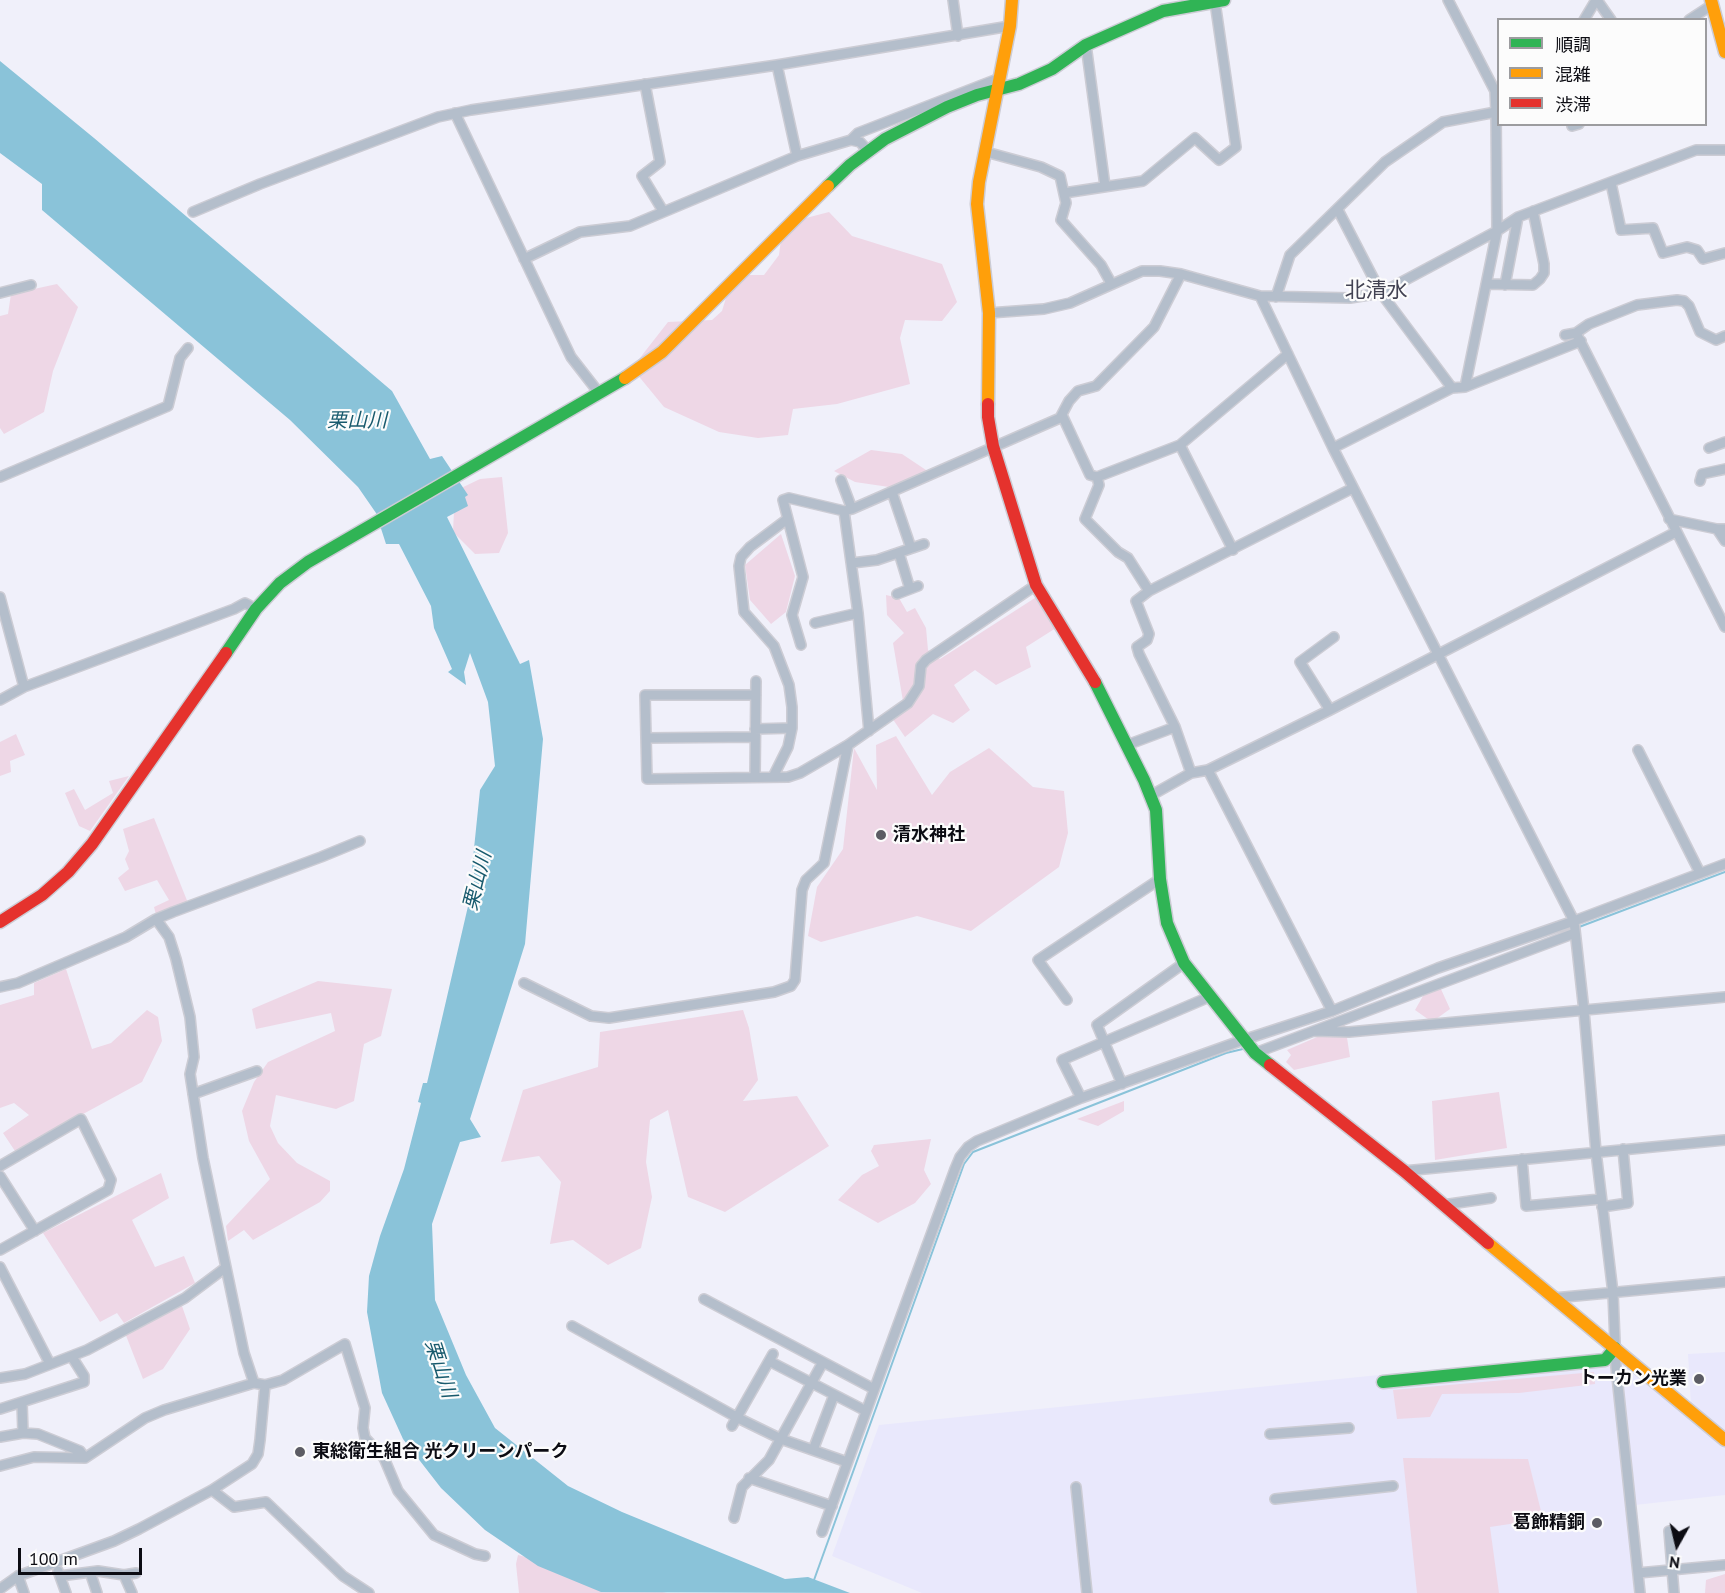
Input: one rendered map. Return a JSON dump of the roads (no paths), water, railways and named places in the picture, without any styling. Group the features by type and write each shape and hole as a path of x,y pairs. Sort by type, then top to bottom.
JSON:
{"street":[{"path":"953,0 958,36"},
{"path":"1012,0 1010,26 979,182 977,204 989,313 988,417 993,446 1036,585 1098,687 1156,810 1160,879 1167,923 1184,963 1243,1040 1256,1053 1404,1171 1725,1440"},
{"path":"1448,0 1497,90 1497,231 1465,387"},
{"path":"1585,18 1596,0 1610,18"},
{"path":"524,259 580,232 630,226 797,156 851,140 858,133 1000,83 1019,84 1052,69 1086,45 1162,10 1220,1 1236,147 1219,160 1196,138 1143,181 1064,192"},
{"path":"1692,18 1711,3 1724,46"},
{"path":"193,212 260,184 438,117 777,65 1010,26"},
{"path":"1086,45 1105,186"},
{"path":"777,65 797,156"},
{"path":"0,922 42,895 68,872 92,844 256,609 280,583 308,562 630,375 662,352 850,165 868,151 916,122 1000,83"},
{"path":"645,84 660,162 642,176 663,211"},
{"path":"1276,297 1290,255 1385,162 1443,122 1496,112"},
{"path":"455,114 571,357 599,393"},
{"path":"851,140 860,142 868,151"},
{"path":"989,313 1044,309 1070,303 1142,271 1181,274 1260,296 1350,298 1381,293 1497,231 1518,217 1696,150 1725,150"},
{"path":"986,152 1041,167 1060,176 1066,203 1061,220 1101,265 1111,283"},
{"path":"1611,183 1621,230 1653,228 1663,253 1687,246 1697,250 1702,259 1725,253"},
{"path":"1338,210 1381,293 1452,388"},
{"path":"1486,284 1533,285 1544,273 1533,212"},
{"path":"1505,285 1518,217"},
{"path":"801,645 792,615 802,577 786,520 783,500 789,498 848,510 1060,418 1069,400 1078,391 1096,386 1154,327 1181,274"},
{"path":"0,292 31,285"},
{"path":"1260,296 1353,488 1574,921 1596,1152 1613,1293 1616,1348 1640,1593"},
{"path":"1333,448 1452,388 1465,387 1578,337 1589,324 1637,305 1684,301 1689,306 1700,332 1716,340 1725,336"},
{"path":"1565,335 1578,337"},
{"path":"1578,337 1725,627"},
{"path":"0,477 168,406 180,358 188,348"},
{"path":"1062,415 1090,475 1097,477 1180,445 1288,354"},
{"path":"1709,448 1725,442"},
{"path":"1180,445 1233,550"},
{"path":"1700,481 1702,474 1725,469"},
{"path":"1097,477 1099,485 1085,519 1118,552 1128,558 1149,591"},
{"path":"841,480 848,510 869,731"},
{"path":"1191,773 1175,727 1137,647 1147,640 1149,634 1136,601 1149,591 1353,488"},
{"path":"892,492 911,548"},
{"path":"1669,519 1721,529 1725,541"},
{"path":"773,777 788,747 792,728 789,685 774,646 744,612 739,566 741,557 750,548 786,520"},
{"path":"1150,796 1191,773 1208,770 1330,710 1676,532"},
{"path":"852,563 877,560 924,544"},
{"path":"897,594 914,588 899,553"},
{"path":"756,695 645,695 646,779 788,777 800,773 848,745 908,703 919,686 921,666 926,660 1036,585"},
{"path":"0,597 24,687"},
{"path":"0,700 24,687 245,603 256,609"},
{"path":"815,623 858,613"},
{"path":"1330,710 1300,662 1334,637"},
{"path":"755,777 756,681"},
{"path":"1127,745 1175,727"},
{"path":"646,738 756,733 792,728"},
{"path":"524,983 591,1016 609,1018 774,993 791,986 795,980 802,890 806,880 824,863 848,745"},
{"path":"1638,750 1700,873"},
{"path":"1208,770 1332,1011"},
{"path":"0,987 18,983 126,937 156,919 360,841"},
{"path":"822,1532 960,1157 968,1147 977,1141 1082,1098 1243,1040 1332,1011 1438,968 1574,921 1725,864"},
{"path":"1067,1000 1038,960 1160,879"},
{"path":"156,919 169,937 190,1017 194,1057 190,1074 203,1158 244,1353 254,1383"},
{"path":"1256,1053 1575,933"},
{"path":"1122,1084 1097,1025 1184,963"},
{"path":"1082,1098 1062,1060 1209,997"},
{"path":"1314,1031 1349,1032 1725,997"},
{"path":"193,1094 257,1071"},
{"path":"0,1166 81,1119 111,1180 108,1190 0,1250"},
{"path":"1404,1171 1725,1140"},
{"path":"1522,1160 1526,1206 1628,1203 1623,1149"},
{"path":"0,1176 35,1231"},
{"path":"1443,1205 1491,1198"},
{"path":"0,1267 50,1364"},
{"path":"0,1378 25,1374 72,1357 185,1298 225,1268"},
{"path":"1554,1298 1725,1282"},
{"path":"704,1299 874,1389"},
{"path":"572,1326 735,1422 847,1462"},
{"path":"0,1466 34,1457 85,1458 145,1418 164,1410 254,1383 265,1385 283,1380 345,1344 365,1408 363,1428 365,1438 384,1458 398,1491 434,1535 475,1554 485,1556"},
{"path":"1383,1382 1605,1360 1616,1348"},
{"path":"0,1409 84,1382 84,1376 72,1357"},
{"path":"735,1422 771,1357 811,1383 866,1411"},
{"path":"734,1518 742,1487 769,1460 824,1362"},
{"path":"0,1588 18,1576 139,1530 212,1490 252,1464 258,1454 265,1385"},
{"path":"813,1450 834,1395"},
{"path":"22,1403 23,1433"},
{"path":"1270,1434 1349,1428"},
{"path":"0,1437 23,1433 38,1434 81,1451 85,1458"},
{"path":"749,1478 832,1506"},
{"path":"1275,1499 1393,1486"},
{"path":"1076,1487 1087,1593"},
{"path":"212,1490 234,1507 266,1502 343,1576 369,1593"},
{"path":"1669,1531 1674,1593"},
{"path":"55,1563 66,1593"},
{"path":"1638,1573 1725,1565"},
{"path":"60,1576 98,1571 124,1575 136,1573"},
{"path":"90,1572 97,1593"},
{"path":"124,1575 132,1593"},
{"path":"18,1576 24,1593"}],"water":[{"name":"栗山川","path":"0,61 392,391 430,459 442,456 468,495 465,497 468,506 447,517 520,664 529,660 543,739 525,944 470,1119 481,1137 460,1142 432,1224 435,1300 466,1375 495,1428 568,1486 622,1512 785,1579 808,1577 850,1593 601,1592 538,1566 485,1530 441,1488 403,1439 382,1393 367,1312 369,1276 380,1236 404,1169 421,1103 418,1102 423,1083 427,1083 475,876 472,868 480,790 495,766 488,702 470,653 464,672 466,685 448,672 452,669 434,628 431,606 399,544 386,544 376,513 358,487 290,420 42,210 42,184 0,153"}],"waterway":[{"path":"1579,927 1725,872"},
{"path":"814,1580 964,1164 973,1152 1226,1053 1247,1048"}],"place":[{"name":"清水神社","path":"881,835"},
{"name":"トーカン光業","path":"1699,1379"},
{"name":"東総衛生組合 光クリーンパーク","path":"300,1452"},
{"name":"葛飾精銅","path":"1597,1523"}],"district":[{"name":"北清水","path":"1376,291"}]}
